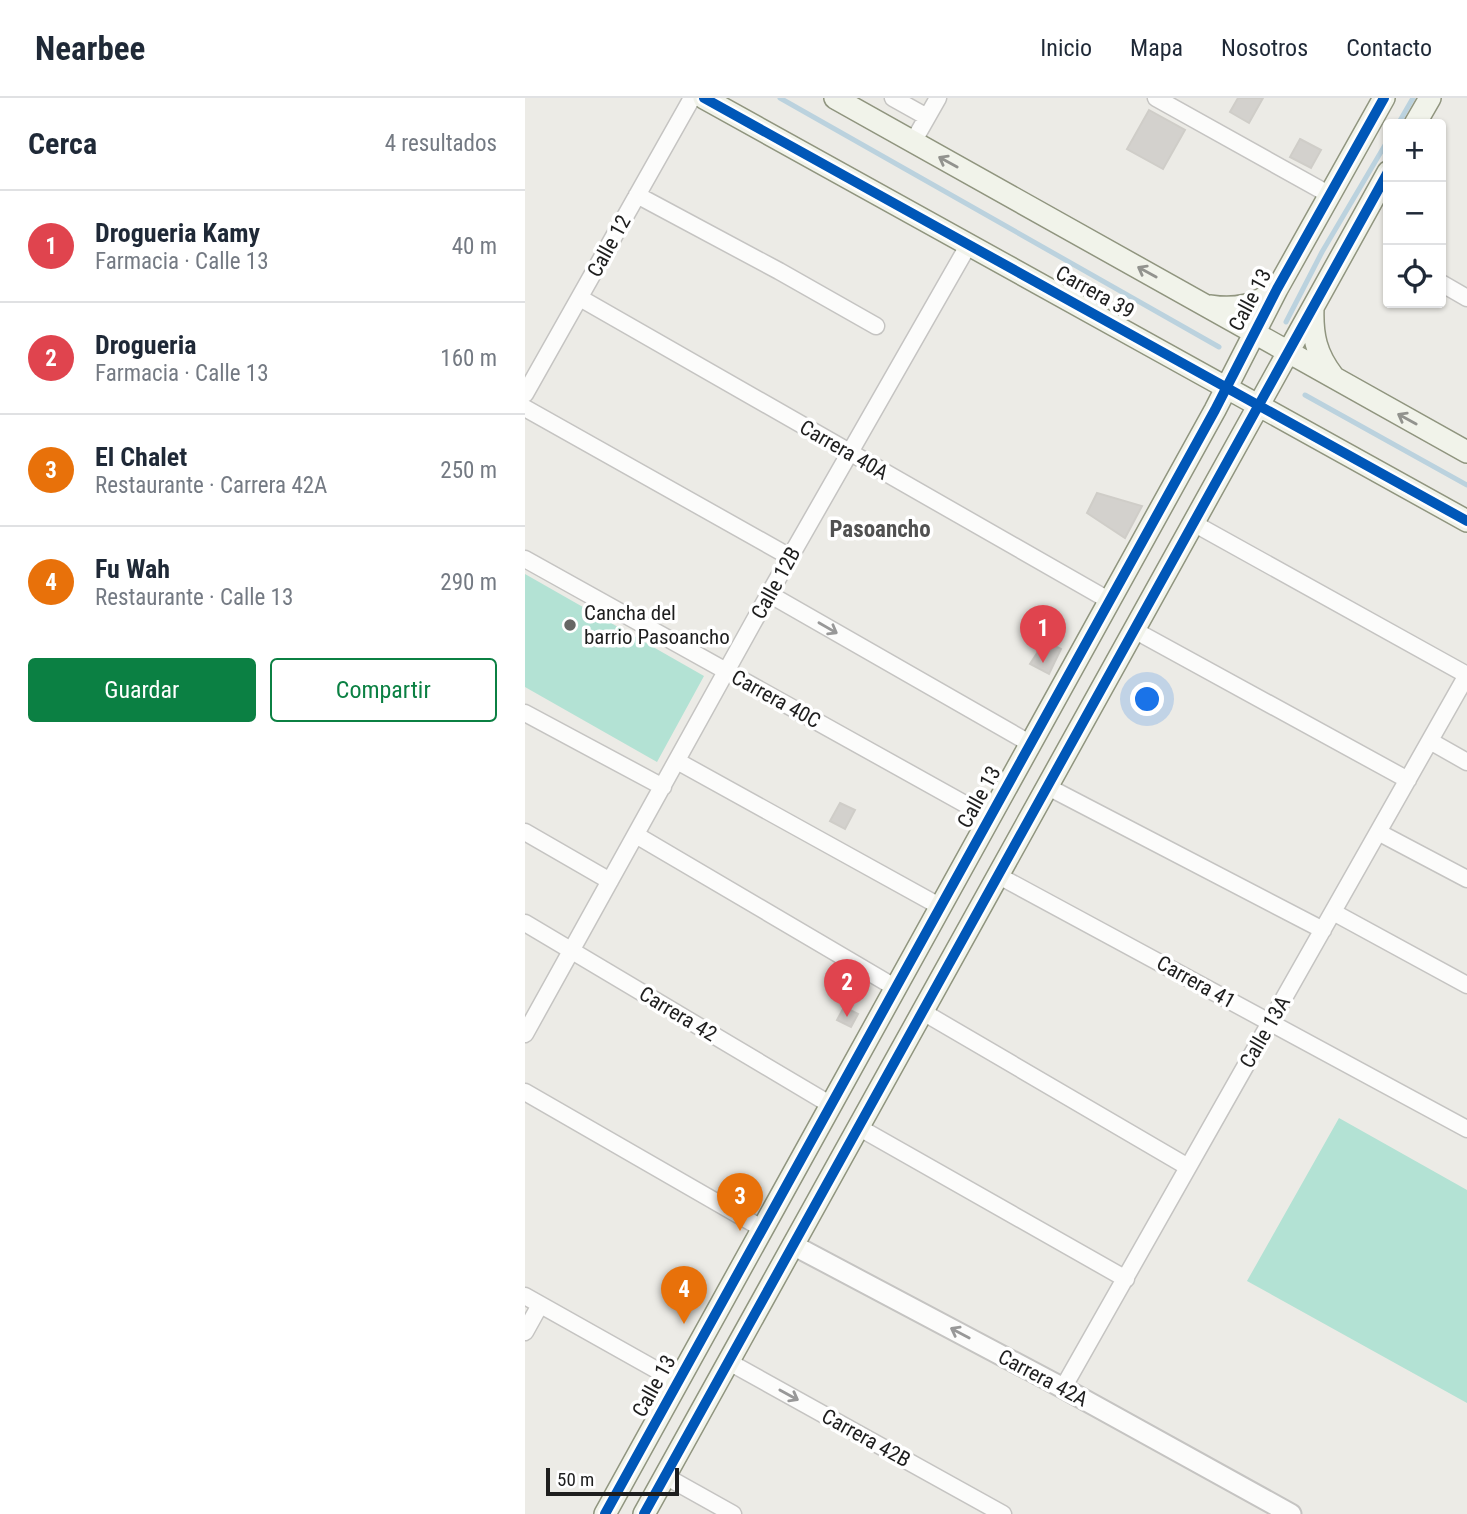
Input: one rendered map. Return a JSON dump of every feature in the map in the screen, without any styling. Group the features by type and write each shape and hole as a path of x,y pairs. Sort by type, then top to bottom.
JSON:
{"main road":[{"name":"Carrera 39","path":"704,98 969,244 1230,382 1467,521"},
{"name":"Carrera 39","path":"835,98 1206,306 1284,360 1336,380 1467,452"},
{"name":"Calle 13","path":"605,1514 1110,601 1230,382 1277,289 1384,98"},
{"path":"1418,119 1430,98"},
{"path":"644,1514 1263,402 1383,181"},
{"path":"1206,306 1245,306 1263,300 1277,289"},
{"path":"1313,306 1315,344 1324,364 1336,380"}],"street":[{"name":"Calle 12","path":"525,394 692,98"},
{"path":"893,98 927,117"},
{"path":"913,142 938,98"},
{"path":"1156,98 1330,195"},
{"path":"637,195 876,326"},
{"name":"Calle 12B","path":"525,1034 769,594 969,244"},
{"path":"1446,286 1467,298"},
{"name":"Carrera 40A","path":"580,298 1110,601"},
{"path":"525,408 790,557"},
{"path":"1195,524 1467,675"},
{"name":"Carrera 40C","path":"525,559 989,818"},
{"path":"769,594 1031,744"},
{"path":"1135,630 1408,780"},
{"name":"Calle 13A","path":"1063,1388 1467,675"},
{"path":"525,713 663,787"},
{"path":"1430,741 1467,762"},
{"path":"677,761 941,907"},
{"path":"1048,787 1323,930"},
{"path":"525,832 610,881"},
{"path":"1378,832 1467,879"},
{"path":"636,835 896,988"},
{"name":"Carrera 41","path":"999,876 1467,1129"},
{"path":"1333,912 1467,985"},
{"name":"Carrera 42","path":"525,923 831,1105"},
{"path":"923,1012 1188,1167"},
{"path":"525,1092 763,1229"},
{"path":"858,1127 1126,1279"},
{"name":"Carrera 42A","path":"793,1245 1063,1388 1291,1514"},
{"path":"525,1296 678,1382"},
{"path":"525,1332 540,1305"},
{"name":"Carrera 42B","path":"729,1362 1003,1514"},
{"path":"665,1476 733,1514"}],"green space":[{"name":"Cancha del barrio Pasoancho","path":"525,574 704,676 657,762 525,687"},
{"path":"1339,1118 1467,1190 1467,1403 1247,1281"}],"building":[{"path":"1238,98 1263,98 1249,123 1230,112"},
{"path":"1149,110 1185,130 1163,169 1127,149"},
{"path":"1300,139 1321,150 1311,168 1290,157"},
{"path":"1097,493 1142,506 1125,538 1087,513"},
{"path":"1045,641 1061,649 1049,674 1030,664"},
{"path":"840,803 855,810 845,829 830,821"},
{"path":"844,1007 858,1014 851,1027 837,1020"}],"waterway":[{"path":"780,98 1219,347"},
{"path":"1401,119 1413,98"},
{"path":"1286,322 1322,252 1383,148"},
{"path":"1305,395 1467,485"}],"cycle path":[{"path":"704,98 1467,521"},
{"path":"605,1514 1215,410 1277,289 1384,98"},
{"path":"644,1514 1383,181"}],"place":[{"name":"Cancha del barrio Pasoancho","path":"570,625"},
{"name":"Drogueria Kamy","path":"1043,663"},
{"name":"Drogueria","path":"847,1017"},
{"name":"El Chalet","path":"740,1231"},
{"name":"Fu Wah","path":"684,1324"}],"district":[{"name":"Pasoancho","path":"880,529"}]}
